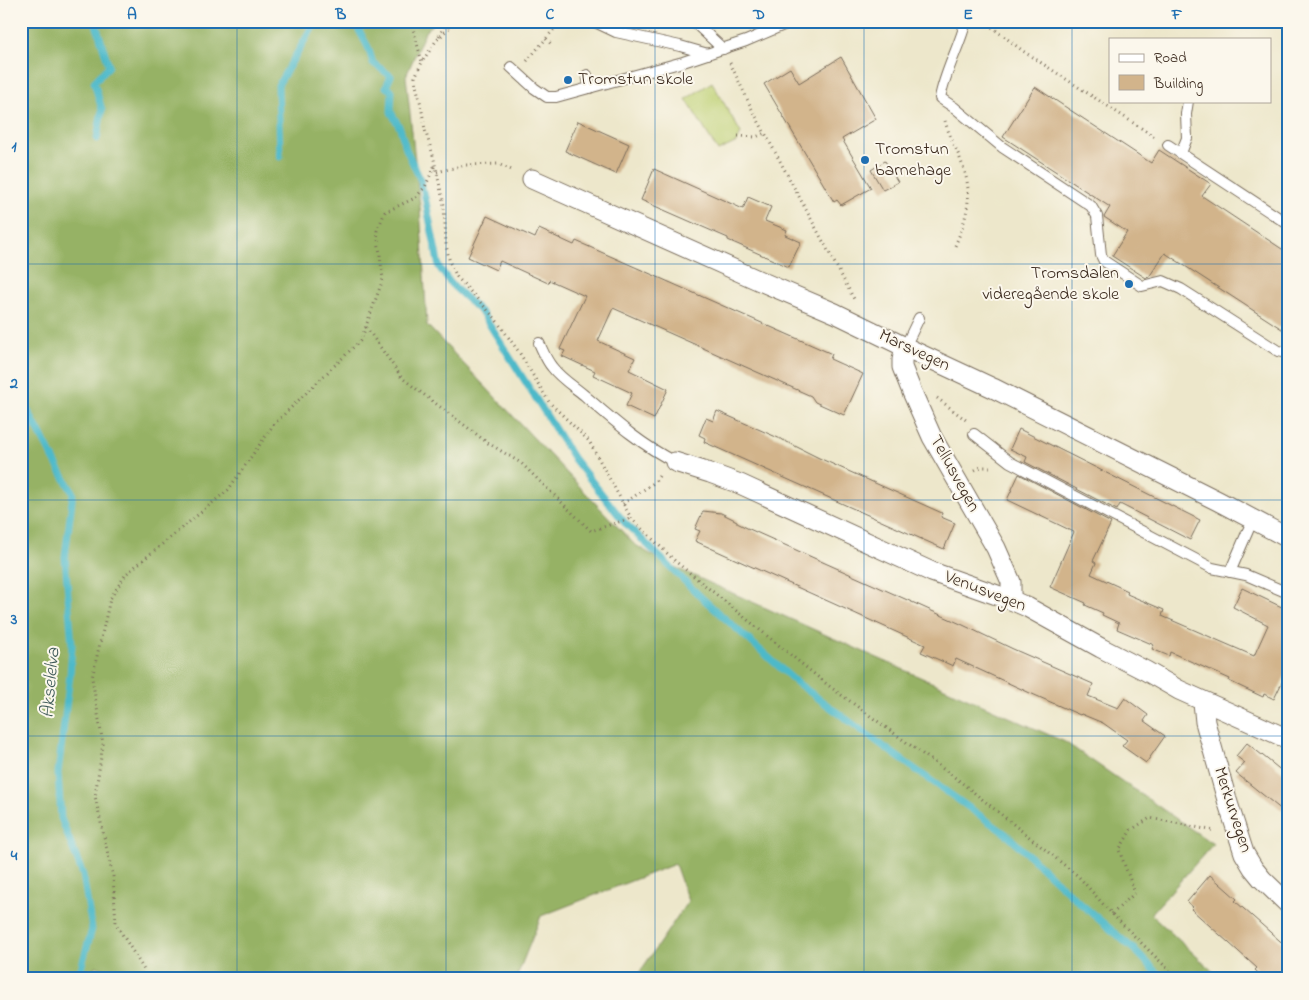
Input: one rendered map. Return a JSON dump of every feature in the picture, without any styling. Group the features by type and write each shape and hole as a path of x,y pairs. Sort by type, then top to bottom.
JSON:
{"street":[{"name":"Marsvegen","path":"532,179 835,313 1019,400 1288,538"},
{"name":"Tellusvegen","path":"905,347 902,367 907,380 932,436 1005,567 1011,582 1011,600"},
{"name":"Venusvegen","path":"672,460 747,487 932,572 1011,600 1179,690 1288,739"},
{"name":"Merkurvegen","path":"1204,702 1205,722 1226,800 1244,853 1262,879 1288,904"}],"lane":[{"path":"593,21 616,32 708,54"},
{"path":"693,21 723,49"},
{"path":"511,67 534,88 547,96 556,97 708,54 754,38 793,21"},
{"path":"966,21 946,74 940,98 1002,147 1090,206 1097,216 1101,255 1104,261 1142,286 1163,281 1181,289 1278,351 1288,352"},
{"path":"587,76 590,88"},
{"path":"1181,153 1187,138 1186,114 1188,102"},
{"path":"1168,145 1288,224"},
{"path":"905,347 919,318"},
{"path":"539,343 547,361 556,372 615,422 644,444 672,460"},
{"path":"974,434 1010,462 1212,568 1246,575 1288,594"},
{"path":"1230,572 1253,519"}],"path":[{"path":"411,21 422,62"},
{"path":"447,21 415,77 425,130 436,164 444,205 446,245 450,264 457,276 494,317 520,352 549,402 589,441 631,518 675,561 829,686 957,778 1078,876 1112,914 1178,979"},
{"path":"528,59 561,21"},
{"path":"984,21 1023,50 1168,145"},
{"path":"436,41 458,22"},
{"path":"546,39 552,44"},
{"path":"723,49 739,85 854,300"},
{"path":"940,98 941,110 962,164 968,186 968,209 955,246"},
{"path":"738,136 756,136 765,133"},
{"path":"142,979 144,970 116,924 113,877 95,796 103,744 92,678 110,599 126,574 228,490 274,424 361,340 383,279 377,231 385,212 415,198 425,187 436,164"},
{"path":"437,172 465,165 498,164 532,179"},
{"path":"366,327 402,378 488,443 521,463 590,531 631,518"},
{"path":"934,396 958,413 974,428 974,434"},
{"path":"623,504 655,482 672,460"},
{"path":"963,490 976,469 1010,462"},
{"path":"1112,914 1135,893 1119,850 1131,830 1150,818 1238,835"}],"green space":[{"path":"21,21 435,21 425,32 406,76 420,207 427,325 634,544 663,562 1065,742 1213,844 1151,914 1221,979 635,979 688,901 675,864 541,916 517,979 137,979 95,966 91,979 21,979"},
{"path":"712,82 741,133 737,142 718,151 686,99"}],"building":[{"path":"841,57 876,119 842,139 871,188 841,205 837,200 834,202 764,84 790,68 799,83"},
{"path":"1035,87 1151,163 1159,150 1211,184 1202,196 1288,253 1288,333 1165,253 1149,277 1146,278 1112,256 1127,232 1104,217 1110,207 1003,137"},
{"path":"578,121 629,144 616,174 565,151"},
{"path":"885,161 898,182 883,190 871,170"},
{"path":"654,169 743,209 748,197 771,207 765,221 787,230 785,235 801,242 789,267 641,200"},
{"path":"487,216 535,238 539,229 574,245 576,241 832,354 830,359 863,374 844,415 815,402 811,396 613,308 598,341 635,358 629,370 668,389 654,419 626,406 632,393 593,375 595,371 562,356 565,351 560,349 585,296 549,280 548,283 500,261 496,270 468,257"},
{"path":"717,411 942,513 941,517 955,523 944,549 704,442 705,438 699,435 706,418 713,421"},
{"path":"1019,429 1200,520 1190,540 1120,504 1117,510 1025,462 1027,457 1010,449"},
{"path":"1019,474 1111,523 1093,561 1096,563 1091,574 1128,591 1127,594 1164,610 1162,616 1254,656 1268,625 1233,607 1242,588 1288,610 1288,670 1274,699 1264,694 1263,697 1229,681 1230,679 1170,652 1169,656 1152,649 1154,645 1117,629 1119,623 1102,615 1103,613 1050,587 1074,532 1007,500"},
{"path":"703,511 721,513 747,528 1093,684 1088,696 1118,708 1125,698 1148,715 1144,721 1165,736 1146,763 1122,746 1127,740 1103,723 1080,715 956,659 953,666 921,652 925,645 695,541 700,531 695,529"},
{"path":"1247,743 1288,776 1288,815 1236,773 1245,763 1236,756"},
{"path":"1210,875 1237,899 1235,901 1288,948 1288,979 1265,979 1255,970 1257,968 1191,909 1193,907 1187,902"}],"waterway":[{"path":"95,21 109,66 94,82 102,110 97,139"},
{"path":"280,157 278,85 316,21"},
{"path":"354,21 368,47 373,63 391,76 386,87 392,91 391,112 400,128 406,149 422,187"},
{"path":"424,192 439,267 451,284 482,313 574,459 625,523 701,597 796,682 1006,834 1081,904 1137,952 1163,979"},
{"name":"Akselelva","path":"21,398 73,493 65,557 72,645 58,773 61,818 83,875 92,929 78,979"}],"place":[{"name":"Tromstun skole","path":"568,80"},
{"name":"Tromstun barnehage","path":"865,160"},
{"name":"Tromsdalen videregående skole","path":"1129,284"}]}
